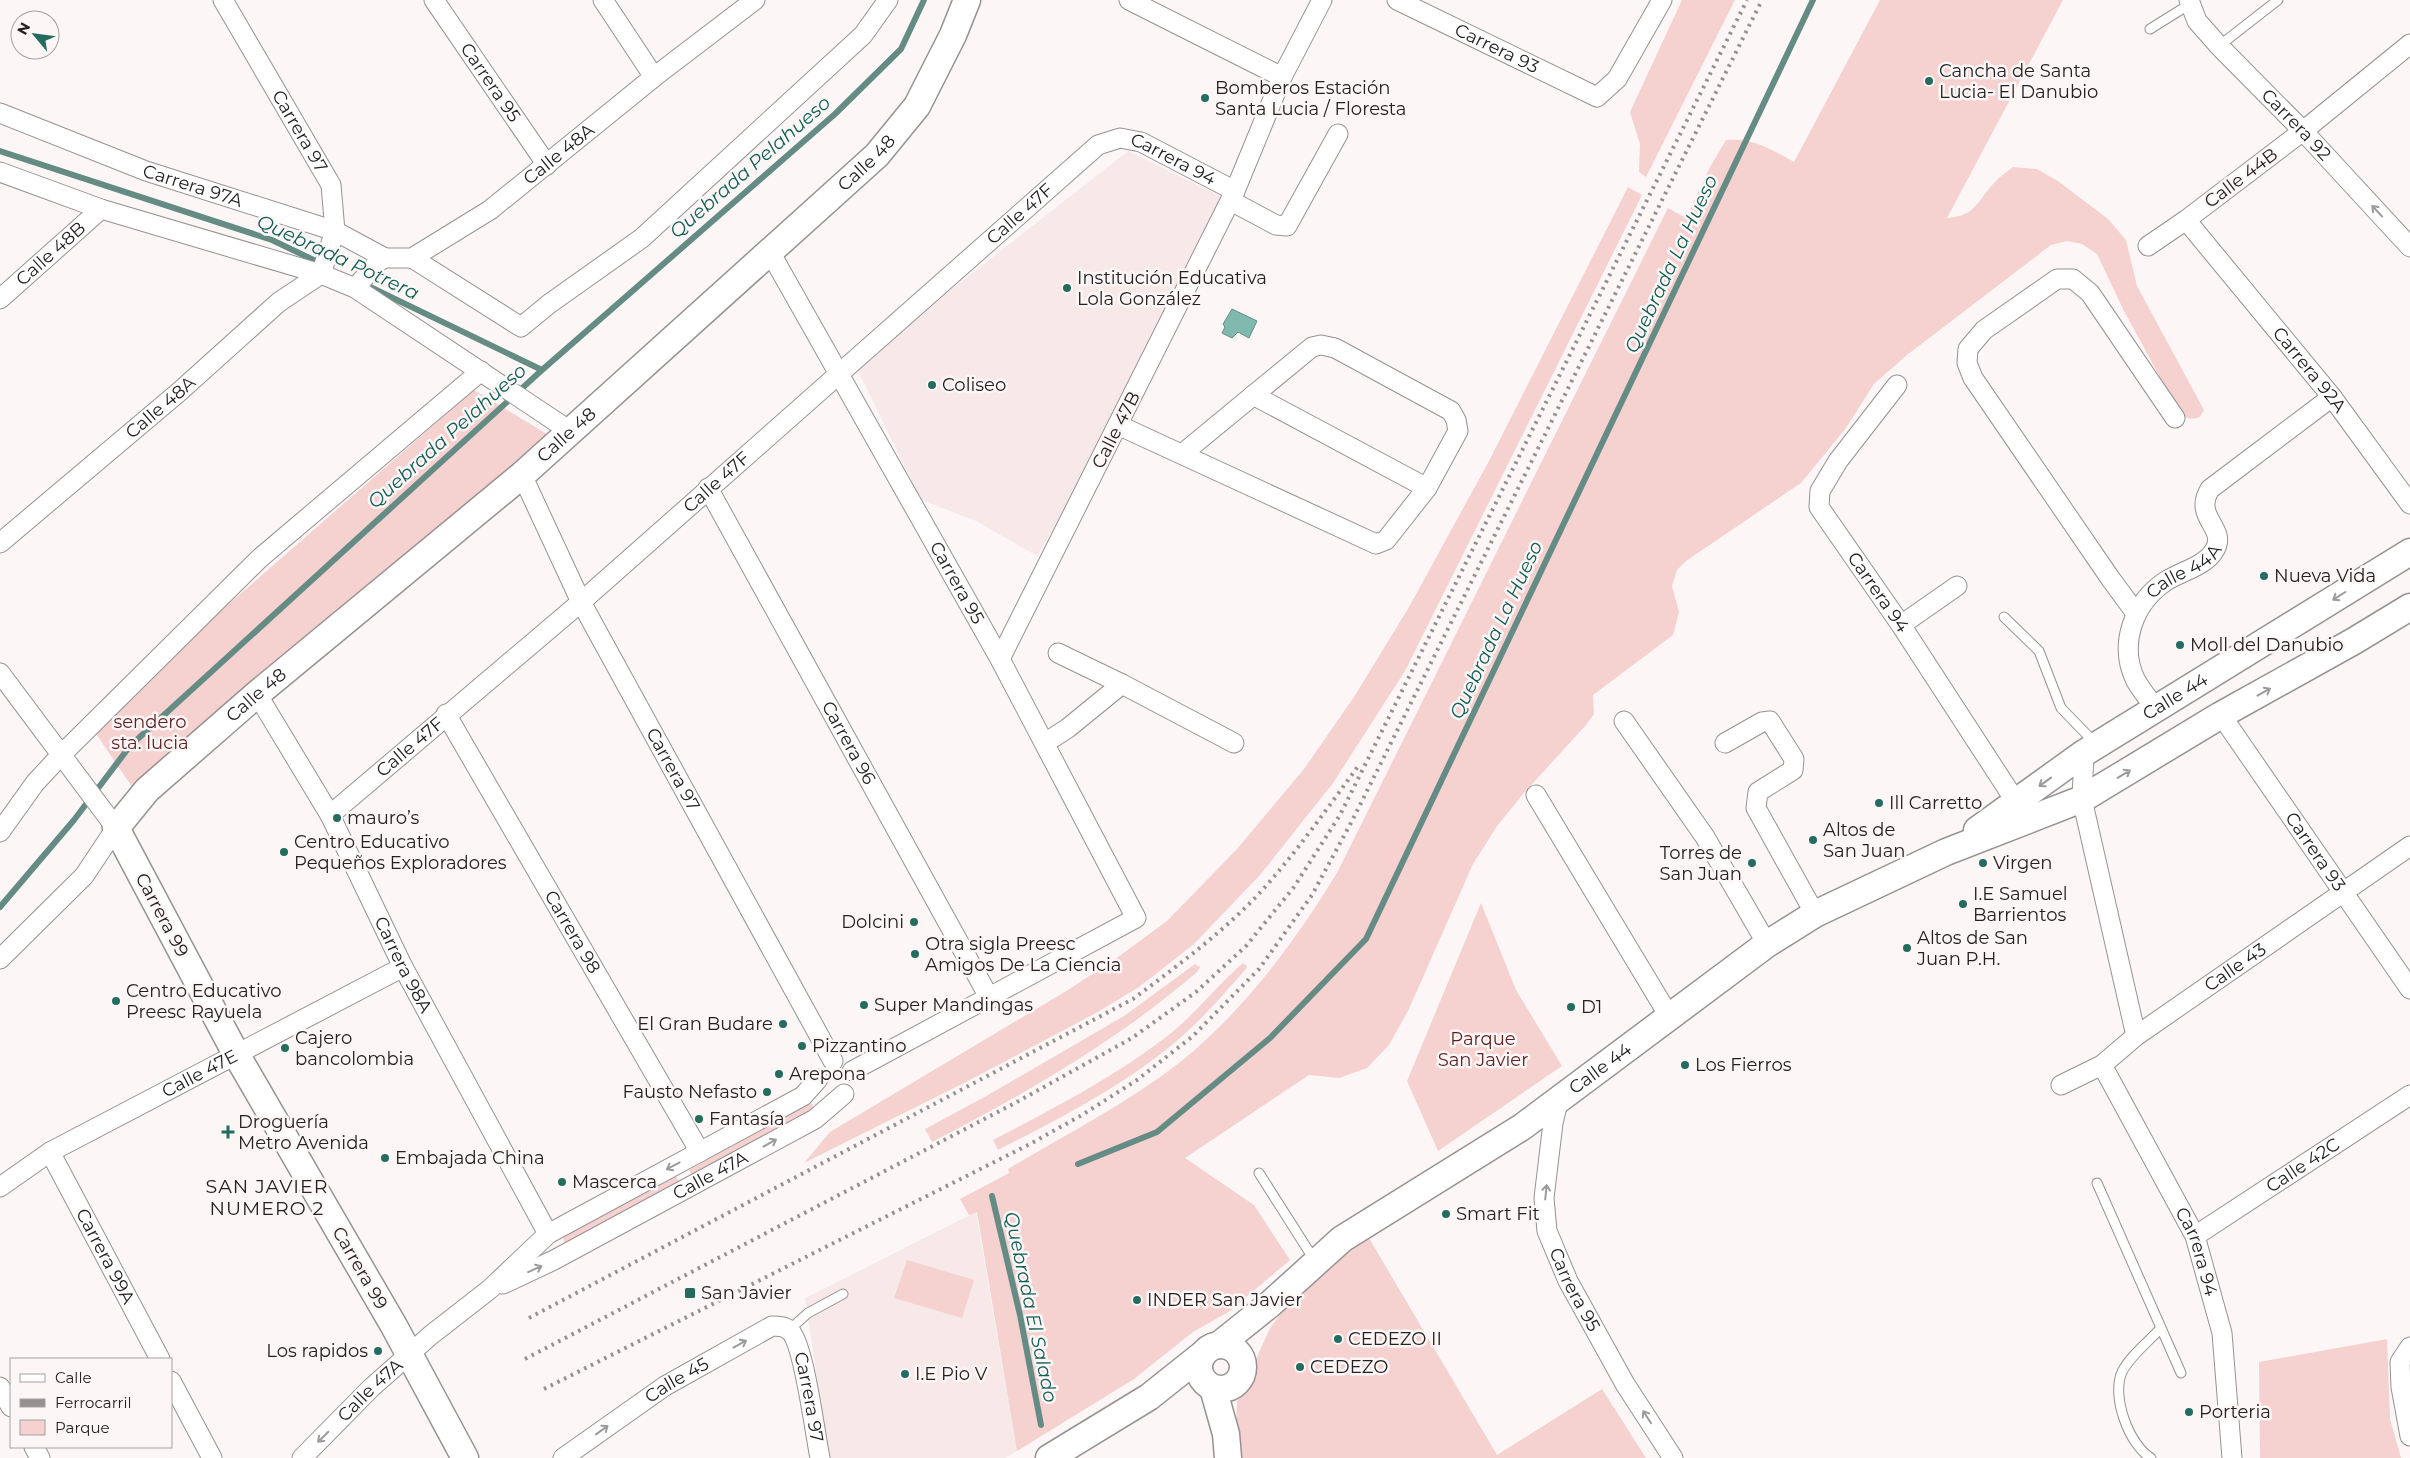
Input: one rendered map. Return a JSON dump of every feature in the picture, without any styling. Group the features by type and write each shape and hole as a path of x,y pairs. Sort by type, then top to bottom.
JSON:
{"street":[{"name":"Carrera 97","path":"223,0 331,185 335,233 322,272"},
{"name":"Carrera 95","path":"434,0 547,165"},
{"path":"603,0 654,77"},
{"name":"Calle 48A","path":"412,258 490,210 654,77 755,0"},
{"name":"Calle 48","path":"113,823 147,790 257,694 522,475 877,155 917,106 953,35 967,0"},
{"path":"1129,0 1282,76"},
{"name":"Calle 47B","path":"1000,659 1233,196 1282,76 1322,0"},
{"name":"Carrera 93","path":"1397,0 1597,97 1617,79 1662,0"},
{"name":"Carrera 92","path":"2189,2 2196,21 2303,131 2410,247"},
{"path":"357,286 382,259 412,258 521,327 549,304 642,238 864,35 880,4"},
{"name":"Calle 44B","path":"2148,246 2186,220 2303,131 2410,44"},
{"name":"Carrera 97A","path":"0,113 146,171 335,233 382,259"},
{"name":"Carrera 94","path":"1098,145 1120,138 1141,142 1233,196 1276,225 1287,226 1338,134"},
{"name":"Calle 47F","path":"330,815 446,714 581,602 837,373 1098,145"},
{"path":"0,172 101,208 322,272 357,286 498,384 570,431"},
{"name":"Calle 48B","path":"0,299 101,208"},
{"name":"Carrera 92A","path":"2186,220 2332,396 2410,504"},
{"name":"Carrera 95","path":"770,252 1000,659 1136,918 990,998"},
{"name":"Calle 48A","path":"0,544 179,392 279,302 322,272"},
{"path":"2135,612 1974,378 1967,363 1968,350 1984,330 2057,279 2073,280 2090,293 2175,418"},
{"path":"1118,425 1376,544 1386,540 1427,488 1458,431 1456,420 1451,411 1343,353 1321,345 1312,347 1182,454"},
{"path":"0,832 34,783 66,760 260,558 481,371"},
{"name":"Carrera 94","path":"1897,385 1838,461 1820,491 1819,507 1901,625 2016,802"},
{"path":"1253,395 1427,488"},
{"name":"Calle 44A","path":"2156,708 2136,681 2129,662 2129,636 2135,612 2165,582 2214,553 2218,543 2218,534 2206,512 2204,503 2210,488 2332,396"},
{"name":"Carrera 97","path":"522,475 581,602 833,1061"},
{"name":"Carrera 96","path":"708,488 990,998"},
{"name":"Calle 44","path":"1946,852 2090,749 2410,552"},
{"path":"1901,625 1957,586"},
{"name":"Calle 44","path":"1049,1458 1149,1397 1269,1306 1342,1238 1522,1127 1558,1102 1669,1016 1767,944 1815,914 1946,852 2082,799 2221,715 2354,641 2410,607"},
{"path":"1058,652 1234,743"},
{"name":"Carrera 99","path":"0,673 113,823 236,1054 394,1326 464,1458"},
{"path":"1045,743 1068,728 1122,684"},
{"name":"Carrera 98A","path":"257,694 330,815 404,967 548,1234"},
{"name":"Carrera 98","path":"446,714 700,1152"},
{"name":"Carrera 93","path":"2221,715 2410,989"},
{"path":"1624,721 1705,837 1767,944"},
{"path":"1725,743 1762,722 1770,721 1794,759 1793,770 1758,792 1756,808 1815,914"},
{"path":"2090,749 2082,799 2136,1036"},
{"path":"1536,795 1669,1016"},
{"path":"0,959 34,928 84,876 113,823"},
{"name":"Calle 43","path":"2061,1085 2102,1065 2136,1036 2410,846"},
{"name":"Calle 47E","path":"0,1187 50,1152 404,967"},
{"path":"852,1070 990,998"},
{"path":"833,1061 841,1061 852,1070 852,1084 844,1094 830,1095 824,1092 818,1079 822,1067 833,1061"},
{"name":"Carrera 94","path":"2102,1065 2195,1236 2222,1334 2232,1458"},
{"name":"Calle 47A","path":"302,1458 371,1388 408,1354 490,1290 548,1234 803,1096 818,1079"},
{"name":"Calle 47A","path":"490,1290 554,1260 815,1119 844,1094"},
{"name":"Calle 42C","path":"2195,1236 2410,1095"},
{"name":"Carrera 95","path":"1558,1102 1553,1123 1544,1198 1547,1231 1568,1281 1611,1358 1673,1458"},
{"name":"Carrera 99A","path":"50,1152 159,1358"},
{"name":"Calle 44","path":"1241,1372 1269,1306"},
{"name":"Calle 45","path":"563,1458 634,1406 698,1367 772,1326 782,1326 792,1333"},
{"name":"Carrera 97","path":"792,1333 799,1347 820,1458"},
{"path":"1231,1347 1236,1351 1241,1372 1228,1452 1209,1386 1199,1372 1198,1366 1211,1349 1231,1347"},
{"path":"2405,1354 2401,1387 2410,1436"},
{"path":"1209,1386 1227,1389 1241,1372"},
{"path":"172,1383 212,1458"},
{"path":"0,1386 10,1404"},
{"name":"Calle 44","path":"1149,1397 1209,1386"}],"lane":[{"path":"2219,46 2278,0"},
{"path":"2150,29 2189,2"},
{"path":"2004,617 2039,651 2061,708 2090,749"},
{"path":"1259,1173 1316,1261"},
{"path":"2097,1183 2181,1373"},
{"path":"792,1333 808,1313 843,1294"},
{"path":"2151,1458 2146,1455 2127,1429 2118,1388 2122,1372 2160,1329"}],"shaded area":[{"name":"Institución Educativa Lola González","path":"1128,151 1226,199 1098,454 1037,556 976,521 921,500 855,365"},
{"path":"1232,309 1257,321 1249,338 1238,332 1232,338 1222,333 1225,327 1223,324"},
{"path":"976,1212 1017,1451 1005,1458 829,1458 805,1298"}],"green space":[{"path":"1682,0 1735,0 1646,177 1639,172 1640,144 1630,112"},
{"path":"1880,0 2063,0 1947,218 1957,217 1971,210 1997,180 2013,167 2037,169 2058,181 2108,219 2126,240 2137,286 2204,410 2200,417 2190,418 2180,414 2124,311 2097,254 2082,244 2067,241 2051,245 1907,355 1874,384 1846,428 1801,483 1686,561 1677,570 1672,586 1679,612 1673,635 1593,695 1594,714 1586,725 1523,794 1497,826 1473,864 1408,1011 1389,1045 1367,1068 1339,1078 1309,1075 1185,1158 1254,1205 1290,1260 1230,1311 1193,1332 1134,1379 1017,1451 977,1212 969,1215 960,1199 1009,1173 1008,1169 1117,1106 1159,1078 1203,1043 1247,998 1267,974 1304,924 1338,871 1668,208 1686,218 1710,167 1726,140 1753,143 1794,162"},
{"path":"1628,187 1642,195 1405,671 1333,783 1260,875 1194,944 1139,987 1096,1013 966,1082 804,1163 830,1132 1068,990 1118,957 1167,921 1237,849 1304,769 1354,697 1409,607 1489,461"},
{"name":"sendero sta. lucia","path":"474,390 547,434 141,800 90,725"},
{"name":"Parque San Javier","path":"1481,903 1516,990 1562,1066 1438,1151 1407,1081"},
{"path":"1243,963 1247,966 1246,969 1212,1006 1191,1028 1147,1064 1074,1110 998,1150 993,1140 1060,1105 1104,1079 1166,1037"},
{"path":"1195,964 1200,967 1197,972 1135,1021 1103,1043 1036,1085 932,1142 925,1129 988,1095 1124,1016"},
{"path":"809,1103 813,1104 812,1110 692,1175 689,1170"},
{"path":"676,1176 679,1182 568,1243 564,1243 563,1237"},
{"path":"1366,1233 1497,1455 1602,1389 1646,1458 1235,1458 1237,1401 1270,1328 1291,1300"},
{"path":"907,1260 974,1280 962,1318 894,1298"},
{"path":"2387,1339 2390,1419 2401,1458 2260,1458 2259,1362"}],"waterway":[{"name":"Quebrada Pelahueso","path":"0,907 74,820 130,746 542,370 835,114 901,49 924,0"},
{"name":"Quebrada La Hueso","path":"1078,1164 1157,1132 1270,1038 1366,939 1813,0"},
{"name":"Quebrada Potrera","path":"0,151 272,240 322,264"},
{"name":"Quebrada Potrera","path":"364,284 542,370"},
{"name":"Quebrada El Salado","path":"992,1196 1020,1315 1041,1425"}],"railway":[{"path":"525,1359 1015,1103 1132,1038 1196,992 1246,946 1294,887 1340,815 1747,0"},
{"path":"544,1389 1030,1144 1082,1115 1137,1080 1193,1036 1259,969 1312,895 1352,821 1762,0"},
{"path":"529,1318 1133,999 1212,938 1256,897 1297,849 1359,765"}],"place":[{"name":"Cancha de Santa Lucia- El Danubio","path":"1929,81"},
{"name":"Bomberos Estación Santa Lucia / Floresta","path":"1205,98"},
{"name":"Institución Educativa Lola González","path":"1067,288"},
{"name":"Coliseo","path":"932,385"},
{"name":"Nueva Vida","path":"2264,576"},
{"name":"Moll del Danubio","path":"2180,645"},
{"name":"Ill Carretto","path":"1879,803"},
{"name":"mauro’s","path":"337,818"},
{"name":"Altos de San Juan","path":"1813,840"},
{"name":"Centro Educativo Pequeños Exploradores","path":"284,852"},
{"name":"Torres de San Juan","path":"1752,863"},
{"name":"Virgen","path":"1983,863"},
{"name":"I.E Samuel Barrientos","path":"1963,904"},
{"name":"Dolcini","path":"914,922"},
{"name":"Altos de San Juan P.H.","path":"1907,948"},
{"name":"Otra sigla Preesc Amigos De La Ciencia","path":"915,954"},
{"name":"Centro Educativo Preesc Rayuela","path":"116,1001"},
{"name":"Super Mandingas","path":"864,1005"},
{"name":"D1","path":"1571,1007"},
{"name":"El Gran Budare","path":"783,1024"},
{"name":"Pizzantino","path":"802,1046"},
{"name":"Cajero bancolombia","path":"285,1048"},
{"name":"Los Fierros","path":"1685,1065"},
{"name":"Arepona","path":"779,1074"},
{"name":"Fausto Nefasto","path":"767,1092"},
{"name":"Fantasía","path":"699,1119"},
{"name":"Droguería Metro Avenida","path":"228,1132"},
{"name":"Embajada China","path":"385,1158"},
{"name":"Mascerca","path":"562,1182"},
{"name":"Smart Fit","path":"1446,1214"},
{"name":"San Javier","path":"690,1293"},
{"name":"INDER San Javier","path":"1137,1300"},
{"name":"CEDEZO II","path":"1338,1339"},
{"name":"Los rapidos","path":"378,1351"},
{"name":"CEDEZO","path":"1300,1367"},
{"name":"I.E Pio V","path":"905,1374"},
{"name":"Porteria","path":"2189,1412"}],"district":[{"name":"SAN JAVIER NUMERO 2","path":"267,1197"}]}
